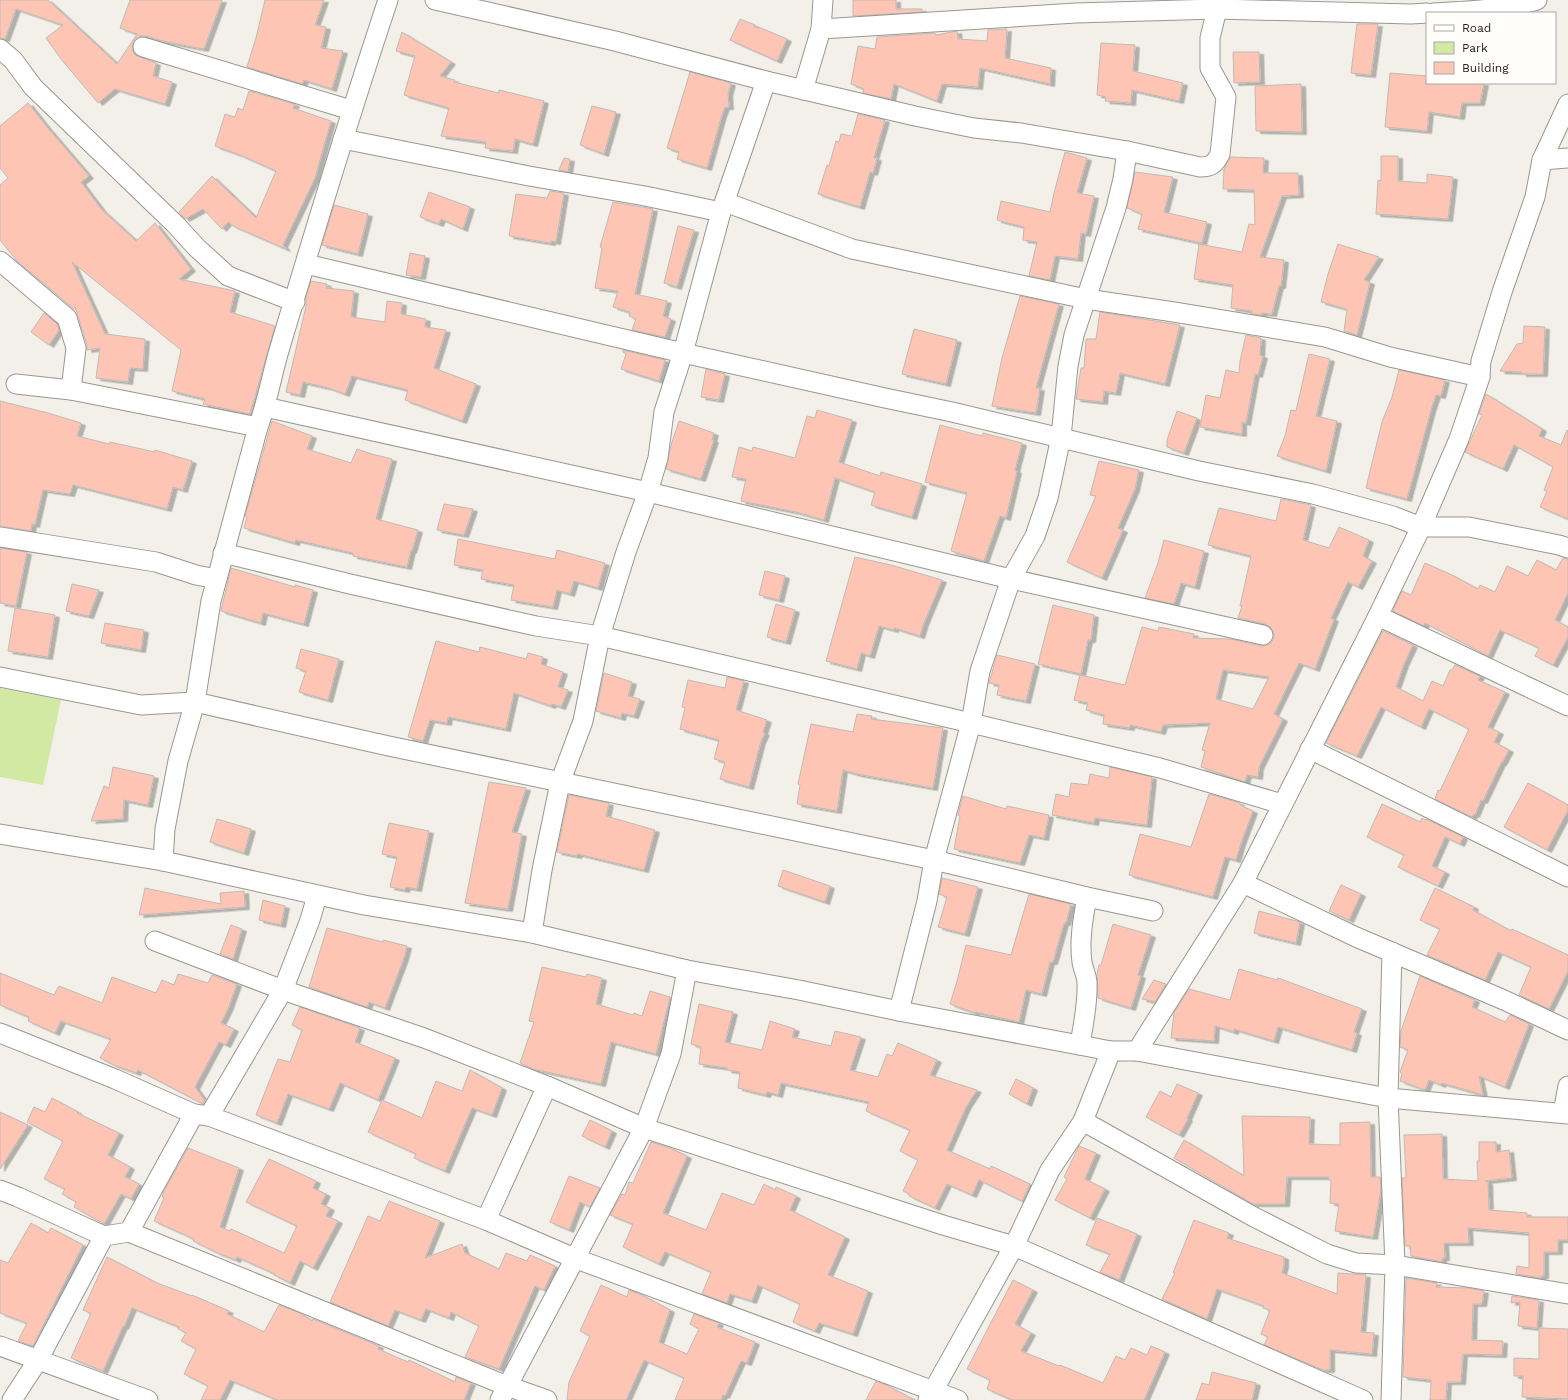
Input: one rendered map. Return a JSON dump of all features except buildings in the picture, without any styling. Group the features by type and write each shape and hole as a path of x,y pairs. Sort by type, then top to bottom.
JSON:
{"street":[{"path":"163,861 166,822 178,761 195,702 211,601 223,553 258,427 266,407 278,356 351,110 388,0"},
{"path":"436,0 615,41 766,81 915,116 974,128 1021,133 1127,151 1200,167 1209,167 1216,163 1220,154 1226,97 1210,68 1210,38 1217,5"},
{"path":"803,90 821,29 823,0"},
{"path":"1061,0 1076,13"},
{"path":"1447,12 1475,10 1527,3 1537,0"},
{"path":"821,29 1217,5 1411,14 1426,13"},
{"path":"143,47 351,110"},
{"path":"0,49 13,60 32,86 175,224 197,248 228,276 295,302"},
{"path":"532,933 542,870 560,783 583,721 600,636 626,552 648,492 658,458 664,412 683,353 723,207 766,81"},
{"path":"1136,1051 1243,883 1378,616 1421,527 1459,438 1480,377 1481,361 1502,292 1535,197 1542,160 1568,104"},
{"path":"343,139 529,176 645,196 723,207 852,249 1086,299 1325,337 1390,357 1480,377"},
{"path":"899,1011 927,901 934,860 971,723 980,671 1011,579 1035,536 1046,504 1061,437 1068,366 1074,335 1116,208 1123,179 1127,151"},
{"path":"1542,160 1568,158"},
{"path":"0,261 67,318 76,348 71,390"},
{"path":"306,264 683,353 1061,437 1199,471 1313,494 1393,516 1421,527 1469,527 1568,548"},
{"path":"16,384 71,390 258,427"},
{"path":"266,407 648,492 1011,579 1263,635"},
{"path":"0,537 156,562 196,575 217,579"},
{"path":"223,553 350,584 536,626 600,636 971,723 1160,768 1282,804"},
{"path":"1378,616 1568,706"},
{"path":"0,677 141,705 195,702 560,783 934,860 1087,897 1153,911"},
{"path":"1310,749 1568,878"},
{"path":"0,834 163,861 317,896 532,933 687,970 799,990 899,1011 1111,1051 1136,1051 1388,1098 1566,1114 1568,1086"},
{"path":"1243,883 1356,937 1504,1000 1568,1030"},
{"path":"129,1232 201,1115 283,990 310,920 317,896"},
{"path":"1080,1045 1086,1004 1087,982 1082,962 1082,921 1087,897"},
{"path":"155,941 283,990 424,1038 547,1086 644,1128 943,1225 1014,1246 1363,1400"},
{"path":"1391,1400 1395,1264 1388,1098 1392,952"},
{"path":"503,1393 644,1128 671,1054 687,970"},
{"path":"0,1033 115,1078 201,1115 486,1220 574,1258 931,1395 958,1400"},
{"path":"931,1395 1014,1246 1050,1170 1083,1121 1111,1051"},
{"path":"486,1220 547,1086"},
{"path":"1083,1121 1254,1217 1327,1254 1356,1263 1395,1264 1568,1294"},
{"path":"0,1190 18,1196 104,1236 129,1232 503,1393 547,1400"},
{"path":"12,1400 38,1360 104,1236"},
{"path":"0,1346 148,1400"}],"green space":[{"path":"0,688 61,700 43,785 0,777"}]}
